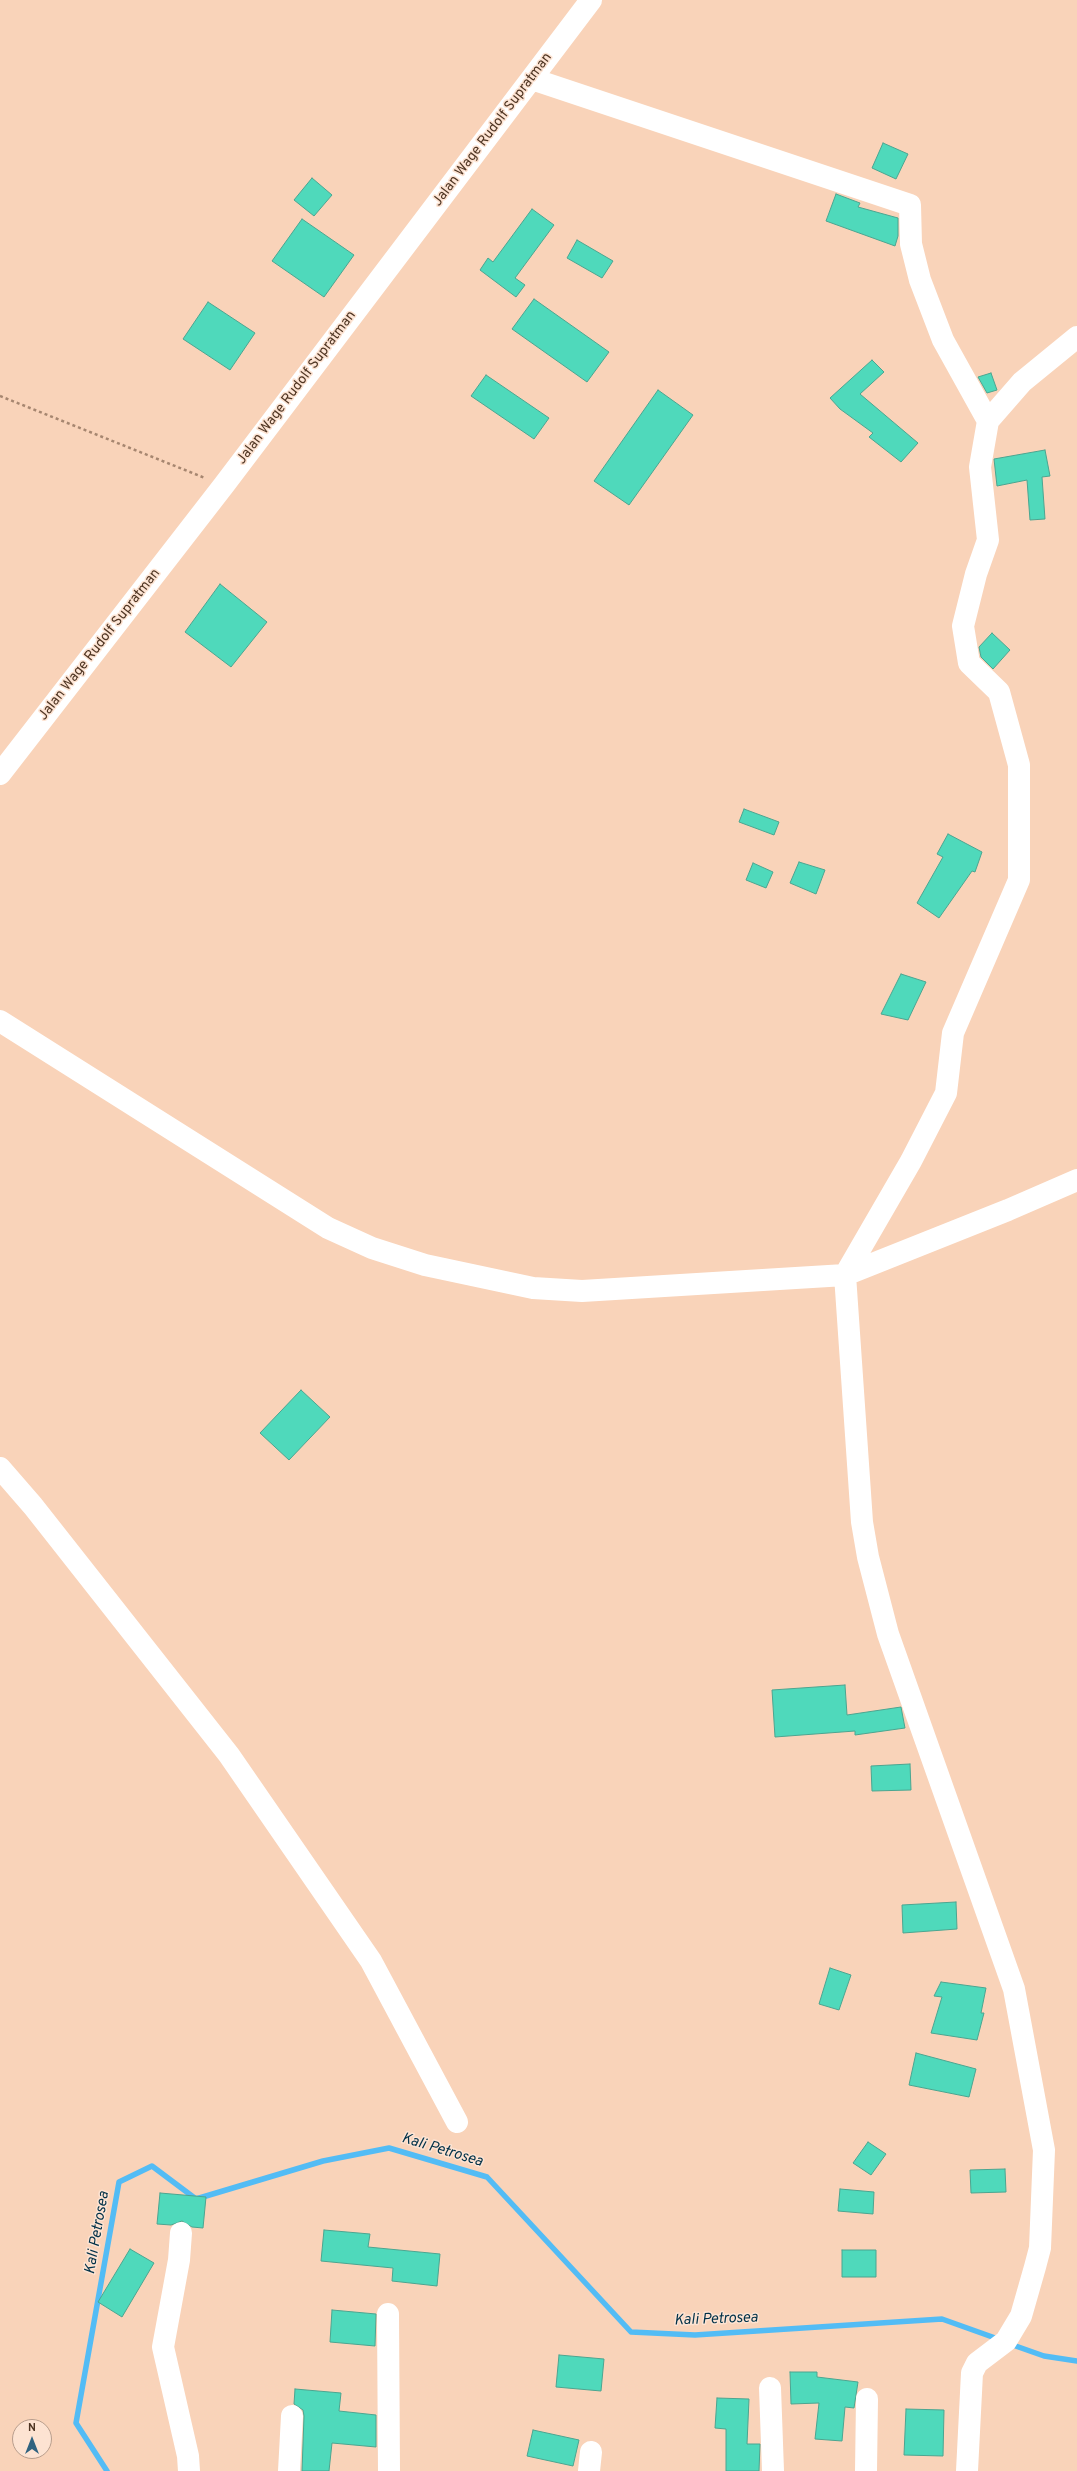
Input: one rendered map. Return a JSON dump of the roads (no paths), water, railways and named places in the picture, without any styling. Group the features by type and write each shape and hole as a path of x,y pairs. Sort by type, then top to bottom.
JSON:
{"street":[{"name":"Jalan Wage Rudolf Supratman","path":"0,774 224,485 591,0"},
{"path":"532,79 910,205 911,244 920,280 943,340 988,421"},
{"path":"967,2471 972,2373 977,2363 1006,2341 1021,2316 1040,2248 1044,2150 1014,1989 888,1634 868,1557 862,1522 845,1275 911,1161 946,1093 953,1033 1019,880 1019,765 999,692 969,663 963,626 976,574 988,540 980,466 988,421 1022,382 1077,337"},
{"path":"0,1022 328,1228 372,1248 425,1265 532,1288 582,1291 845,1275 1008,1210 1077,1180"},
{"path":"0,1468 33,1506 229,1755 371,1961 457,2122"},
{"path":"181,2233 179,2260 163,2346 188,2456 189,2471"},
{"path":"388,2314 389,2471"},
{"path":"770,2388 773,2471"},
{"path":"866,2471 867,2399"},
{"path":"290,2471 292,2416"}],"waterway":[{"name":"Kali Petrosea","path":"107,2471 76,2423 119,2182 152,2166 196,2199 323,2161 389,2148 487,2177 631,2332 695,2335 942,2319 998,2339"},
{"name":"Kali Petrosea","path":"1010,2344 1044,2356 1077,2361"}]}
